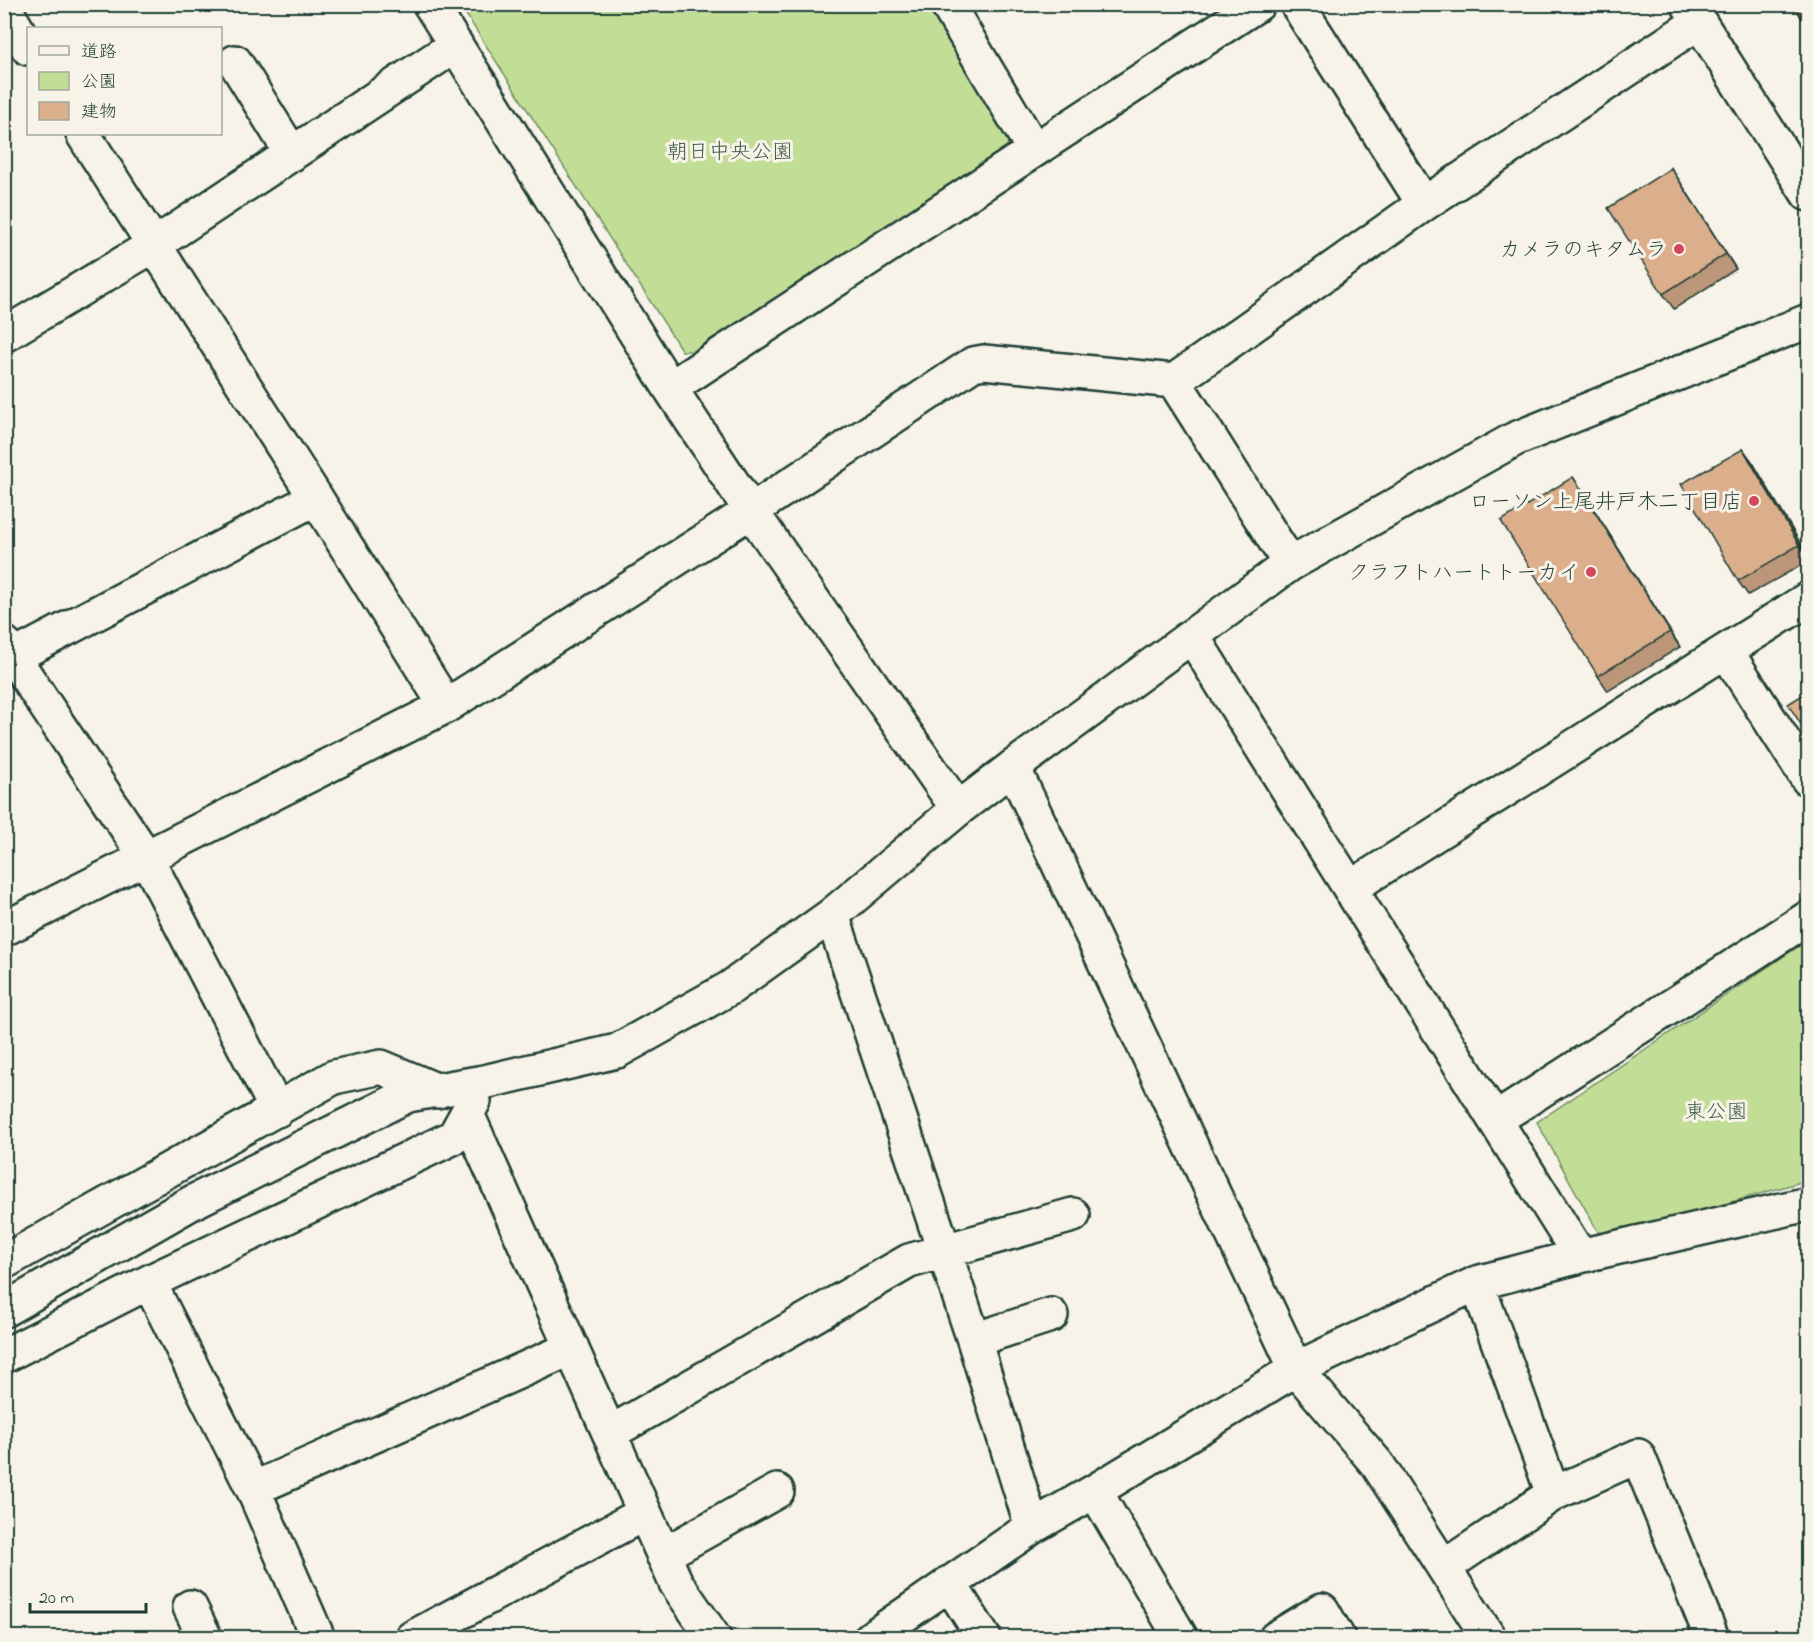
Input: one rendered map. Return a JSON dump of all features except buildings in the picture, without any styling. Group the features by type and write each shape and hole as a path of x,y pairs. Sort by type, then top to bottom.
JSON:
{"street":[{"path":"430,4 670,388 958,809"},
{"path":"947,4 1034,150"},
{"path":"670,388 1258,4"},
{"path":"1298,4 1424,204"},
{"path":"4,7 20,52"},
{"path":"4,929 446,706 752,511 974,364 984,362 1174,381 1694,13 1809,194"},
{"path":"4,335 154,245 456,45"},
{"path":"235,63 292,154"},
{"path":"84,135 446,706"},
{"path":"4,1310 193,1202 408,1095 484,1082 617,1051 730,988 832,915 958,809 1290,564 1515,439 1809,321"},
{"path":"1174,381 1290,564"},
{"path":"277,1110 146,857 9,650 316,498"},
{"path":"1350,888 1809,599"},
{"path":"1192,636 1580,1256"},
{"path":"1726,651 1809,778"},
{"path":"1013,767 1296,1369 1378,1466 1489,1638"},
{"path":"832,915 974,1340 1032,1527"},
{"path":"1495,1120 1809,918"},
{"path":"4,1262 334,1077 381,1067 438,1091"},
{"path":"4,1356 149,1282 454,1137 484,1082"},
{"path":"467,1114 676,1583 714,1638"},
{"path":"871,1638 1032,1527 1296,1369 1477,1283 1580,1256 1809,1204"},
{"path":"610,1433 909,1261 1073,1215"},
{"path":"149,1282 254,1489 318,1638"},
{"path":"1477,1283 1553,1494"},
{"path":"974,1340 1052,1315"},
{"path":"254,1489 572,1348"},
{"path":"1444,1567 1553,1494 1638,1456 1712,1638"},
{"path":"663,1555 777,1491"},
{"path":"1095,1491 1182,1638"},
{"path":"412,1638 645,1513"},
{"path":"949,1583 984,1638"},
{"path":"190,1607 205,1638"},
{"path":"1276,1638 1322,1610 1338,1638"}],"green space":[{"name":"朝日中央公園","path":"460,5 931,5 1009,130 1007,149 693,351 682,351"},
{"name":"東公園","path":"1808,940 1808,1180 1602,1239 1537,1122"}],"place":[{"name":"カメラのキタムラ","path":"1679,249"},
{"name":"ローソン上尾井戸木二丁目店","path":"1754,501"},
{"name":"クラフトハートトーカイ","path":"1591,572"}]}
